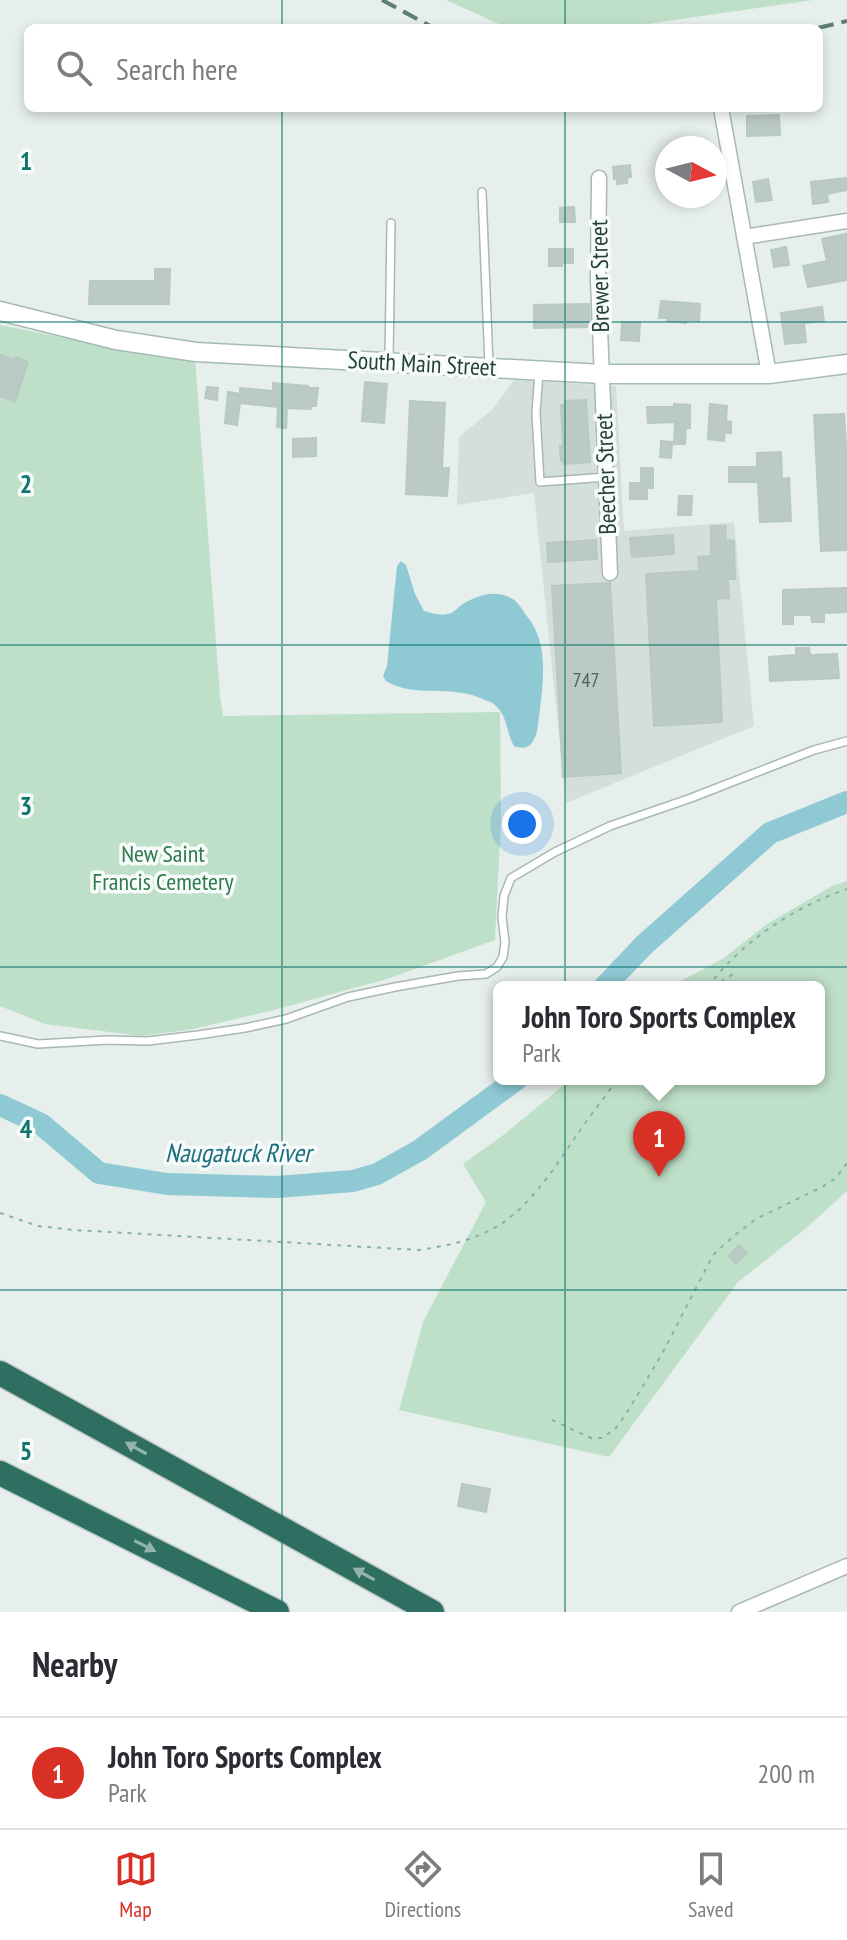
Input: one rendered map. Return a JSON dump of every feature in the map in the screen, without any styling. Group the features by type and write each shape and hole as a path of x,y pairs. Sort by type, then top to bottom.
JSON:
{"highway":[{"path":"0,1373 432,1612"},
{"path":"0,1473 277,1612"}],"main road":[{"name":"South Main Street","path":"0,311 116,340 196,352 603,374 769,374 847,364"}],"street":[{"path":"722,112 769,374"},
{"name":"Brewer Street","path":"599,178 598,280 603,374"},
{"path":"744,237 847,221"},
{"name":"Beecher Street","path":"603,374 610,573"},
{"path":"739,1612 847,1566"}],"lane":[{"path":"482,192 489,367"},
{"path":"389,362 391,223"},
{"path":"539,370 536,413 540,482 606,477"},
{"path":"0,1036 38,1044 148,1041 198,1035 286,1019 348,997 395,987 486,974 497,967 503,957 504,896 511,878 555,852 610,826 814,750 847,741"}],"path":[{"path":"712,981 719,971 757,938 798,911 847,889"},
{"path":"722,981 735,973"},
{"path":"0,1213 38,1226 75,1230 419,1250 454,1245 497,1226 515,1213 549,1175 613,1085"},
{"path":"552,1420 591,1438 602,1438 615,1429 662,1354 713,1255 756,1219 836,1178 847,1163"}],"shaded area":[{"path":"514,380 616,386 624,531 734,522 754,726 566,803 534,493 457,505 459,437 492,410"}],"green space":[{"path":"446,0 813,0 647,24 499,24"},
{"name":"New Saint Francis Cemetery","path":"0,325 115,348 195,359 223,716 500,712 501,820 495,940 387,979 270,1011 193,1029 142,1036 45,1024 0,1006"},
{"path":"847,881 847,1191 738,1282 609,1457 399,1410 423,1322 486,1202 463,1164 564,1085 825,1085 825,981 681,981 724,958 767,924 832,886"}],"water":[{"path":"401,561 406,565 424,611 448,614 486,594 509,597 521,607 538,636 543,659 538,727 536,737 529,746 514,746 503,715 491,702 459,692 409,689 386,681 383,676 387,666 397,566"}],"building":[{"path":"779,115 780,135 747,136 747,116"},
{"path":"630,165 631,177 627,178 627,183 617,184 613,167"},
{"path":"847,178 847,190 827,194 828,202 813,204 811,182"},
{"path":"768,179 772,200 756,202 753,182"},
{"path":"574,207 575,222 560,222 560,208"},
{"path":"846,234 847,280 808,287 803,266 827,261 822,239"},
{"path":"786,247 789,265 774,267 771,250"},
{"path":"549,249 573,249 573,263 549,266"},
{"path":"155,269 170,269 169,304 89,304 90,281 155,281"},
{"path":"661,301 700,304 699,321 686,320 686,323 659,318"},
{"path":"589,304 590,327 534,328 534,305"},
{"path":"822,307 824,321 804,323 806,342 785,344 781,313"},
{"path":"622,322 640,322 639,341 621,340"},
{"path":"0,355 28,362 15,402 0,396"},
{"path":"365,382 387,384 384,423 362,421"},
{"path":"273,383 318,388 316,406 311,409 287,408 286,428 277,427 278,407 240,403 237,425 225,423 228,392 240,394 240,388 273,391"},
{"path":"207,387 218,388 217,400 205,398"},
{"path":"586,400 590,462 564,464 560,446 563,446 561,405 565,401"},
{"path":"410,401 445,403 442,468 449,468 447,496 406,494"},
{"path":"674,404 690,405 690,428 686,428 685,444 674,444 675,422 648,423 647,407 674,407"},
{"path":"710,404 727,406 726,421 731,422 731,433 725,433 724,441 708,439"},
{"path":"844,414 847,550 821,551 814,415"},
{"path":"316,438 316,456 293,457 293,439"},
{"path":"661,441 672,442 671,458 660,457"},
{"path":"781,452 782,479 789,478 791,521 760,522 758,482 729,482 729,467 757,467 757,453"},
{"path":"641,468 653,468 653,488 647,488 647,499 630,499 630,483 641,483"},
{"path":"679,496 692,496 691,515 678,515"},
{"path":"711,526 726,526 725,540 734,541 735,579 728,579 729,598 716,599 722,722 654,726 646,574 699,571 698,557 711,556"},
{"path":"673,535 674,554 632,557 630,538"},
{"path":"596,540 597,559 548,562 547,543"},
{"path":"610,583 621,773 563,777 552,586"},
{"path":"847,588 847,612 824,613 824,622 812,622 811,615 793,615 793,624 783,624 783,590"},
{"path":"796,648 809,648 810,655 837,654 839,678 770,681 769,657 796,655"},
{"path":"739,1245 747,1253 736,1264 729,1256"},
{"path":"462,1484 490,1489 486,1512 458,1506"}],"waterway":[{"name":"Naugatuck River","path":"610,981 644,945 770,833 847,802"},
{"name":"Naugatuck River","path":"0,1105 41,1124 99,1173 167,1184 277,1187 353,1181 377,1174 420,1150 509,1085"}],"railway":[{"path":"382,0 427,24"},
{"path":"823,27 847,21"}],"place":[{"name":"John Toro Sports Complex","path":"659,1177"}]}
